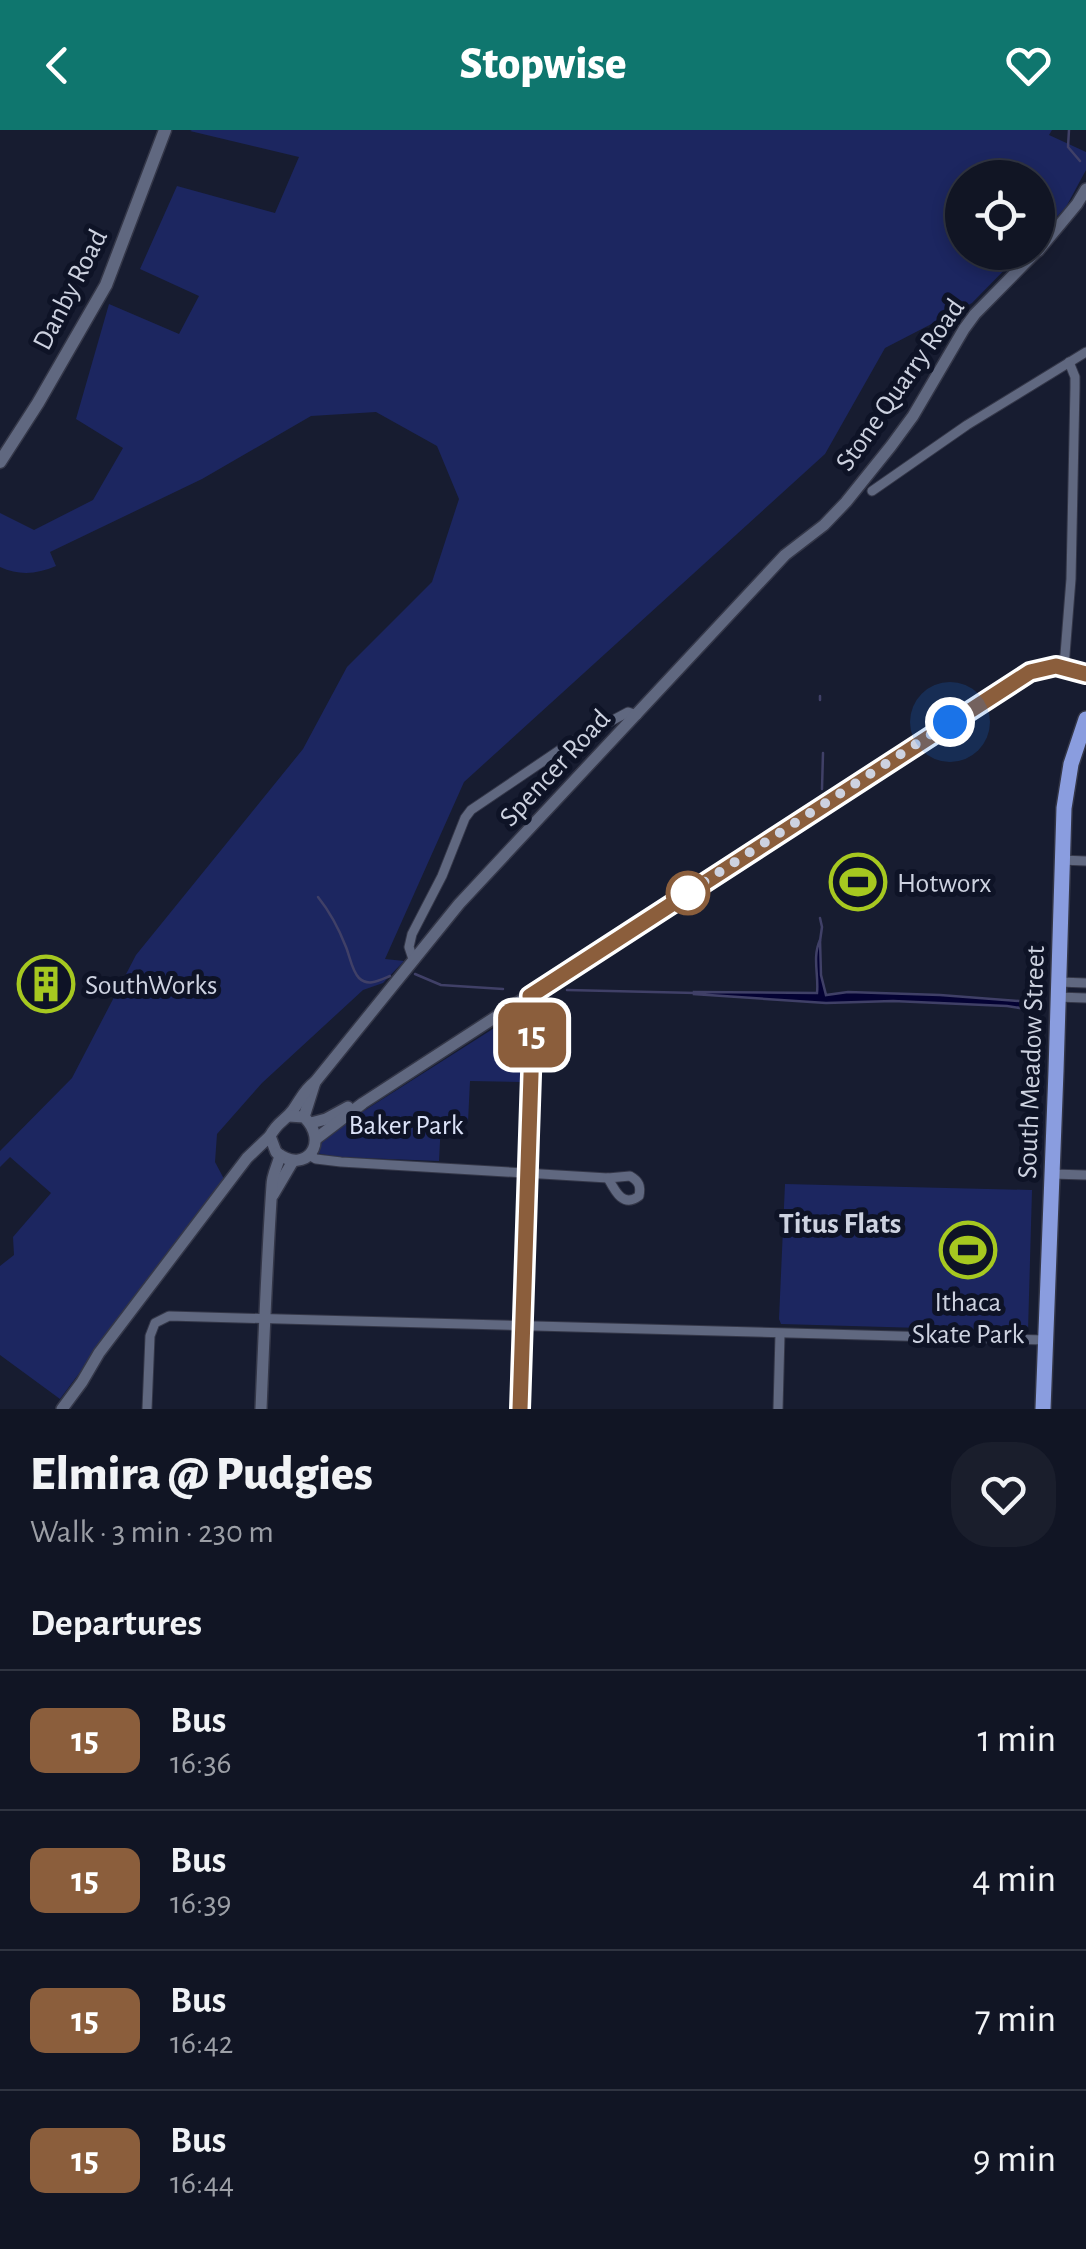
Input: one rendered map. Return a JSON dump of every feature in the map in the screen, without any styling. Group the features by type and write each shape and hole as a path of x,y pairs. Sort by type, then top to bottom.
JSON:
{"highway":[{"name":"South Meadow Street","path":"1043,1409 1060,860 1071,764 1086,719"}],"main road":[{"name":"Danby Road","path":"0,462 106,285 165,130"}],"street":[{"name":"Stone Quarry Road","path":"1055,230 1086,188"},
{"name":"Stone Quarry Road","path":"846,502 913,416 975,314 1019,270"},
{"path":"872,491 967,425 1086,352"},
{"path":"1064,667 1075,394 1069,362"},
{"name":"Spencer Road","path":"288,1116 305,1090 459,904 786,555 846,502"},
{"path":"270,1136 278,1154 286,1160 309,1155 317,1138 362,1103 1009,684 1038,668 1064,667 1086,674"},
{"path":"414,959 410,947 412,934 470,810 570,743 616,717 628,712 637,715"},
{"path":"1060,860 1086,861"},
{"path":"1058,990 1086,983"},
{"path":"1058,990 1086,998"},
{"path":"520,1409 533,1014 530,996"},
{"name":"Spencer Road","path":"308,1120 315,1082"},
{"path":"62,1409 99,1353 278,1122 288,1116 326,1119 362,1103"},
{"path":"308,1120 317,1138"},
{"path":"242,1167 278,1154"},
{"path":"261,1409 268,1232 278,1154"},
{"path":"309,1155 327,1161 608,1178"},
{"path":"272,1194 294,1161"},
{"path":"1052,1174 1086,1175"},
{"path":"147,1409 150,1336 155,1323 168,1316 1046,1340"},
{"path":"778,1409 780,1334"}],"green space":[{"path":"1052,130 1049,135 1086,152 1086,170 1066,207 1055,218 1055,160 945,160 945,270 1004,270 972,303 885,348 825,454 464,782 385,959 404,961 383,983 363,990 262,1083 217,1134 215,1162 224,1179 60,1399 0,1355 0,1266 14,1255 13,1237 51,1193 10,1157 0,1167 0,1151 72,1078 136,955 303,749 347,667 432,582 459,499 437,446 376,412 311,416 202,479 50,552 56,566 28,573 0,567 0,513 34,530 93,500 123,448 76,419 109,304 179,334 199,296 140,269 177,186 275,213 299,157 190,131"},
{"name":"Baker Park","path":"518,1013 526,1019 523,1082 470,1081 468,1122 441,1122 439,1161 316,1153 326,1135"},
{"path":"785,1184 1032,1190 1028,1331 781,1324"}],"shaded area":[{"path":"820,940 826,995 940,995 1031,1002 1033,1010 694,994 817,993 816,953"}],"waterway":[{"path":"1069,130 1068,147 1080,161"},
{"path":"822,789 823,753"},
{"path":"318,897 337,927 359,978 370,982 390,976"},
{"path":"820,918 820,941"},
{"path":"415,974 441,985 503,989"},
{"path":"567,990 696,993"}],"bus line":[{"name":"15","path":"520,1409 533,1014 530,996 1009,684 1047,666 1086,674"}],"place":[{"name":"Hotworx","path":"858,882"},
{"name":"SouthWorks","path":"46,984"},
{"name":"Ithaca Skate Park","path":"968,1250"}],"district":[{"name":"Titus Flats","path":"840,1223"}],"route":[{"path":"688,893 681,897 950,722"}]}
